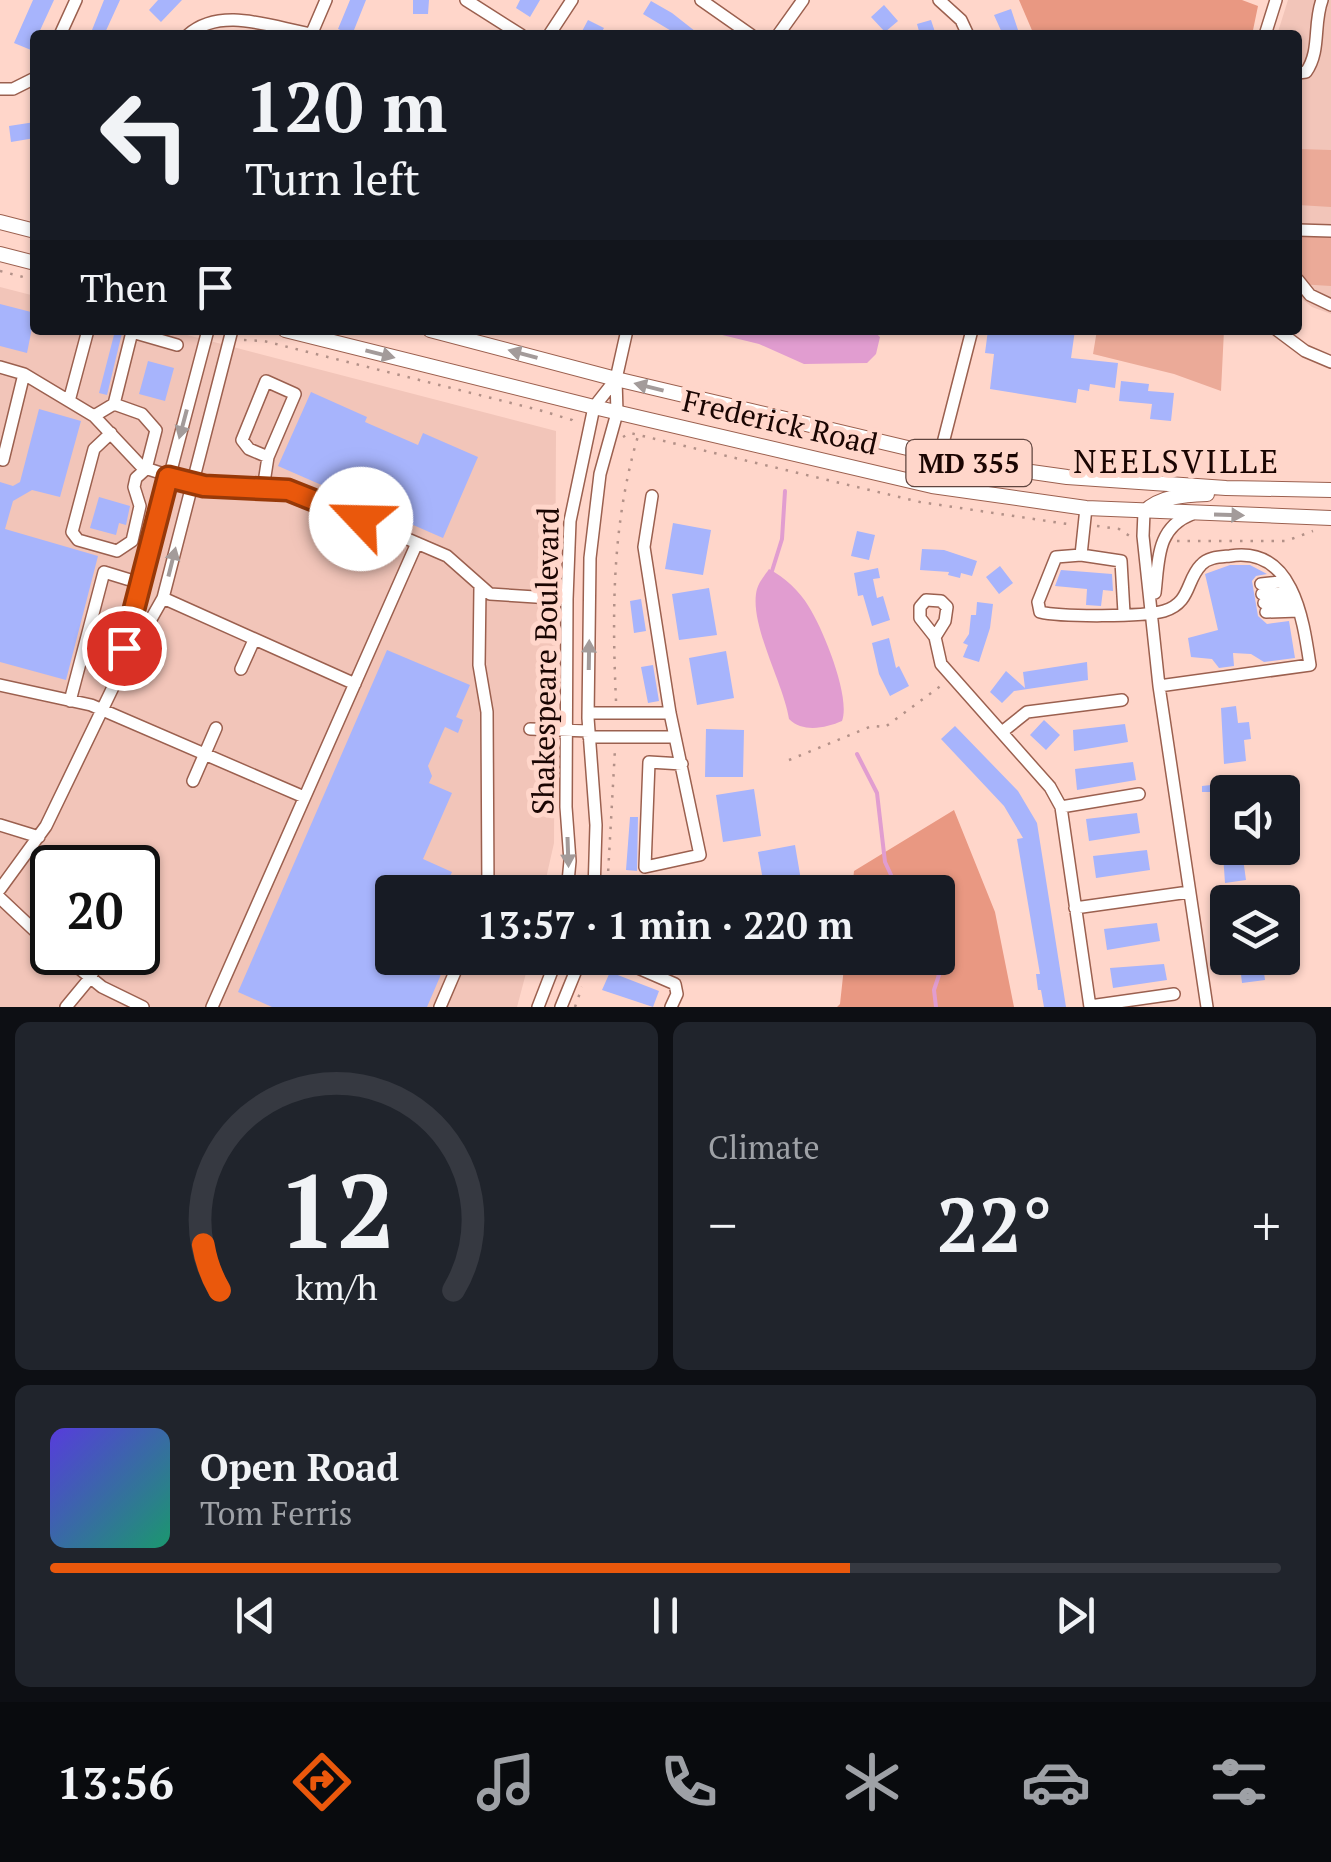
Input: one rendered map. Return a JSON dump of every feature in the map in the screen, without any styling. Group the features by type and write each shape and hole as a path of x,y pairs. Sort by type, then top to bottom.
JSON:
{"main road":[{"path":"0,222 30,230"},
{"path":"0,254 30,262"},
{"name":"Frederick Road","path":"305,335 932,486 1086,508 1331,518"},
{"name":"Frederick Road","path":"449,335 940,456 1067,477 1226,488 1331,490"},
{"path":"1144,512 1166,498 1211,494 1226,488"}],"street":[{"path":"62,30 76,0"},
{"path":"313,30 326,0"},
{"path":"466,0 513,30"},
{"path":"552,30 572,0"},
{"path":"701,0 743,30"},
{"path":"782,30 803,0"},
{"path":"939,0 952,10 965,30"},
{"path":"1267,30 1276,0"},
{"path":"1302,72 1314,61 1322,0"},
{"path":"194,30 200,25 230,19 289,30"},
{"path":"0,89 13,89 30,80"},
{"path":"1302,230 1331,231"},
{"path":"1302,285 1310,295 1331,305"},
{"path":"69,401 87,335"},
{"path":"94,416 114,404 131,335"},
{"path":"142,335 177,345"},
{"path":"116,681 207,335"},
{"path":"0,889 39,836 116,681 163,598 230,335"},
{"name":"Shakespeare Boulevard","path":"595,875 596,825 588,713 590,558 600,474 617,412 616,379 626,335"},
{"path":"932,486 971,335"},
{"path":"1283,335 1304,351 1331,362"},
{"path":"0,367 24,374 94,416 133,461 146,469 192,484 303,494 447,556 480,588 502,597 567,599"},
{"path":"0,460 24,374"},
{"name":"Shakespeare Boulevard","path":"569,875 570,521 594,407 616,379"},
{"path":"263,489 268,458 295,394 266,381 242,440 249,449 268,458"},
{"path":"110,433 94,450 72,532 116,550 132,541 140,506 134,486 146,469 156,430 142,414 114,404"},
{"path":"652,496 644,546 670,713 682,764 700,855 645,867 648,762 682,764"},
{"path":"1082,555 1086,508"},
{"path":"1144,512 1143,536 1159,686 1207,1007"},
{"path":"1152,612 1162,540 1172,524 1192,514"},
{"path":"212,1007 417,543"},
{"path":"1124,614 1120,562 1082,555 1056,557 1038,602 1040,612 1124,614 1164,611 1186,596 1200,566 1210,559 1259,555 1273,563 1293,598 1310,665 1159,686"},
{"path":"70,701 104,572 140,583"},
{"path":"480,588 479,665 488,729 491,875"},
{"path":"163,598 355,684"},
{"path":"1293,598 1263,598 1293,598"},
{"path":"935,638 941,664 1050,787 1061,807 1090,1006 1174,994"},
{"path":"241,669 254,640"},
{"path":"0,684 103,709 304,797"},
{"path":"1002,732 1027,712 1122,700"},
{"path":"588,713 670,713"},
{"path":"193,781 216,728"},
{"path":"530,728 616,737 675,737"},
{"path":"1061,807 1139,794"},
{"path":"0,826 39,836"},
{"path":"1075,908 1189,892"},
{"path":"0,898 30,926"},
{"path":"86,975 143,1007"},
{"path":"66,1007 92,975"},
{"path":"440,1007 454,975"},
{"path":"538,1007 550,975"},
{"path":"562,1007 574,975"},
{"path":"655,975 675,984 671,1007"}],"path":[{"path":"0,271 30,279"},
{"path":"235,335 251,342 264,340 539,410 589,430"},
{"path":"610,434 624,438 630,434"},
{"path":"616,714 616,552 623,492 638,435"},
{"path":"789,760 872,726 885,727 952,678"},
{"path":"608,875 616,737"}],"shaded area":[{"path":"1019,0 1242,0 1258,6 1253,30 1032,30"},
{"path":"1288,0 1331,0 1331,314 1302,299 1302,30 1279,30"},
{"path":"1302,149 1331,150 1331,207 1302,205"},
{"path":"1302,234 1331,235 1331,286 1302,284"},
{"path":"0,287 30,295 30,335 187,335 556,431 554,843 547,875 375,875 375,975 525,975 517,1007 0,1007"},
{"path":"722,335 880,337 876,354 867,363 804,364 759,344"},
{"path":"1096,335 1224,335 1221,391 1174,374 1093,354"},
{"path":"769,569 801,595 821,631 843,696 842,721 808,728 789,719 758,619 757,589"},
{"path":"954,810 995,912 1014,1007 837,1007 843,975 955,975 955,875 854,875 854,871"}],"building":[{"path":"33,0 54,0 40,30 30,30 30,50 14,43"},
{"path":"104,0 120,0 106,30 92,30"},
{"path":"158,0 182,0 161,22 149,10"},
{"path":"350,0 366,0 354,30 338,29"},
{"path":"413,0 429,0 428,14 413,14"},
{"path":"520,0 540,0 530,17 516,8"},
{"path":"651,1 694,30 670,30 643,14"},
{"path":"884,5 898,21 883,30 871,17"},
{"path":"1011,9 1018,30 1001,30 994,15"},
{"path":"588,20 604,28 603,30 583,30"},
{"path":"931,20 934,30 919,30 917,24"},
{"path":"30,123 30,139 11,142 9,126"},
{"path":"0,304 30,312 27,353 0,346"},
{"path":"114,335 122,335 107,395 99,393"},
{"path":"987,335 1074,335 1071,358 1118,363 1115,388 1090,384 1089,391 1078,389 1076,403 990,389 994,354 985,353"},
{"path":"148,361 174,368 165,401 139,394"},
{"path":"1121,381 1149,384 1148,391 1174,393 1171,421 1150,419 1152,404 1119,401"},
{"path":"311,392 418,445 423,433 478,457 443,538 278,466"},
{"path":"39,409 81,421 60,497 32,490 13,501 5,529 98,556 66,680 0,662 0,482 13,486 20,482"},
{"path":"99,497 130,506 126,525 119,523 116,535 90,528"},
{"path":"673,523 711,530 703,575 665,569"},
{"path":"857,531 875,535 869,560 851,556"},
{"path":"922,549 944,550 977,561 972,576 961,573 960,578 948,575 949,572 920,570"},
{"path":"1230,565 1250,565 1267,574 1252,581 1258,616 1267,624 1289,621 1295,658 1264,662 1251,654 1233,653 1234,666 1219,668 1212,659 1191,657 1188,638 1218,630 1205,574"},
{"path":"1000,566 1013,583 999,594 986,577"},
{"path":"878,568 880,578 873,579 877,598 883,596 890,620 872,626 863,595 858,596 854,573"},
{"path":"1061,570 1112,574 1113,591 1103,590 1101,606 1086,605 1087,589 1055,586"},
{"path":"709,588 717,635 679,640 672,594"},
{"path":"641,599 646,631 634,633 630,601"},
{"path":"977,602 993,604 979,662 963,657 968,645 963,643 969,634 971,615 976,615"},
{"path":"889,638 896,668 899,666 909,686 890,696 879,674 872,643"},
{"path":"387,650 470,685 456,717 463,720 458,733 445,727 428,766 432,776 429,783 452,793 423,859 452,872 451,875 375,875 375,975 441,975 427,1007 272,1007 238,992"},
{"path":"726,651 734,698 697,705 689,658"},
{"path":"1087,662 1088,680 1014,691 1002,703 990,692 1006,671 1025,688 1023,672"},
{"path":"653,665 659,701 648,703 641,667"},
{"path":"1236,706 1238,723 1249,722 1251,739 1244,740 1246,761 1224,764 1221,708"},
{"path":"1044,720 1060,735 1046,750 1030,735"},
{"path":"1125,724 1128,742 1074,751 1073,730"},
{"path":"955,726 1018,791 1037,823 1066,1007 1044,1007 1038,990 1036,974 1040,974 1017,839 1023,838 1004,806 941,739"},
{"path":"706,729 744,730 743,777 705,777"},
{"path":"1133,762 1136,780 1077,790 1075,769"},
{"path":"754,789 761,836 723,842 716,795"},
{"path":"1137,813 1140,833 1089,841 1086,819"},
{"path":"630,817 638,817 637,871 626,870"},
{"path":"795,845 800,875 762,875 758,852"},
{"path":"1147,850 1150,870 1096,878 1093,856"},
{"path":"1224,865 1244,865 1246,880 1225,883"},
{"path":"1157,923 1160,941 1107,950 1104,929"},
{"path":"1164,964 1167,980 1113,988 1110,968"},
{"path":"609,975 618,975 659,991 653,1007 602,990"},
{"path":"1241,975 1264,975 1265,980 1242,983"}],"waterway":[{"path":"772,571 782,539 785,491"},
{"path":"857,754 877,793 885,862 891,875"},
{"path":"936,1007 934,990 939,975"}],"district":[{"name":"NEELSVILLE","path":"1177,462"}],"route":[{"path":"124,648 168,477 204,486 288,490 361,519"}]}
